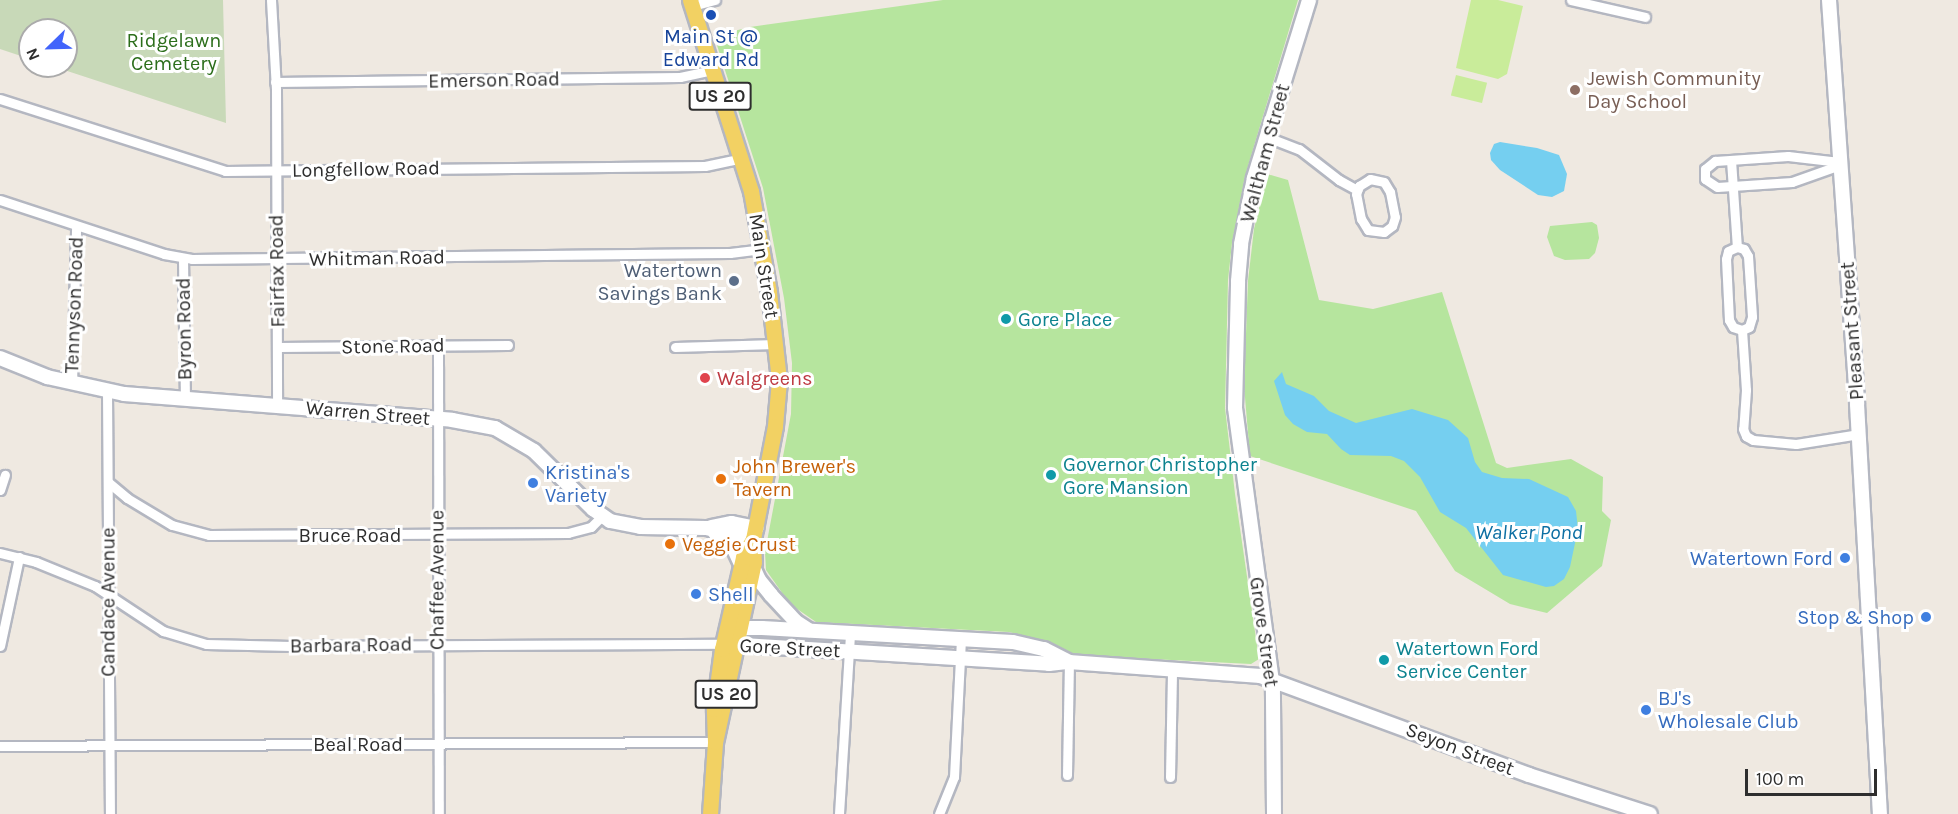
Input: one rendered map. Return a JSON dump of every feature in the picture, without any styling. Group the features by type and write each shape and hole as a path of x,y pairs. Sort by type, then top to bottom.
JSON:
{"main road":[{"name":"Main Street","path":"691,3 742,158 762,249 780,380 777,413 732,639 715,742 710,814"}],"street":[{"name":"Fairfax Road","path":"271,0 276,136 277,406"},
{"path":"691,3 715,0"},
{"name":"Waltham Street","path":"1239,452 1234,386 1240,261 1251,194 1309,0"},
{"path":"1572,0 1645,17"},
{"name":"Pleasant Street","path":"1829,0 1858,434 1880,814"},
{"name":"Emerson Road","path":"275,82 680,77 712,70"},
{"name":"Longfellow Road","path":"0,99 212,169 276,171 705,166 742,158"},
{"path":"1267,137 1299,149 1345,184 1357,190"},
{"path":"1788,156 1831,161 1840,165 1792,182 1733,186 1712,186 1704,174 1711,163 1788,156"},
{"path":"1731,160 1737,247"},
{"path":"1370,179 1379,179 1388,187 1395,217 1388,229 1378,233 1365,227 1356,199 1357,190 1363,182 1370,179"},
{"name":"Whitman Road","path":"0,201 76,227 183,258 277,259 730,253 762,249"},
{"name":"Tennyson Road","path":"72,384 76,227"},
{"path":"1737,247 1744,249 1748,256 1752,317 1749,327 1742,330 1733,327 1730,320 1726,259 1728,251 1737,247"},
{"name":"Byron Road","path":"183,258 185,399"},
{"path":"1742,330 1746,390 1743,429 1749,439 1790,444 1858,434"},
{"path":"675,347 776,344"},
{"name":"Stone Road","path":"278,347 508,345"},
{"name":"Chaffee Avenue","path":"438,346 436,419 439,814"},
{"name":"Warren Street","path":"0,358 15,366 72,384 107,391 436,419 495,428 515,438 540,457 602,516 629,526 706,528 754,533"},
{"name":"Candace Avenue","path":"107,391 110,814"},
{"name":"Grove Street","path":"1239,452 1272,679 1274,814"},
{"path":"0,490 5,475"},
{"name":"Bruce Road","path":"108,482 127,498 172,525 209,535 437,535 576,532 591,527 602,516"},
{"path":"706,528 730,545 788,614 811,631"},
{"name":"Barbara Road","path":"0,553 19,557 108,593 163,631 206,644 291,646 732,639"},
{"path":"0,646 19,557"},
{"name":"Gore Street","path":"732,639 757,628 962,639 1029,644 1069,662"},
{"path":"839,814 850,633"},
{"name":"Gore Street","path":"732,639 850,651 1049,664 1069,662 1272,679"},
{"path":"942,813 954,777 962,639"},
{"path":"1066,775 1069,662"},
{"path":"1170,777 1172,670"},
{"name":"Seyon Street","path":"1272,679 1529,775 1650,814"},
{"name":"Beal Road","path":"0,746 715,742"}],"green space":[{"name":"Ridgelawn Cemetery","path":"0,0 223,0 226,123 78,75 78,18 18,18 18,55 0,49"},
{"name":"Gore Place","path":"943,0 1298,0 1245,176 1232,243 1228,280 1225,408 1259,659 1251,664 1072,655 1030,637 1009,632 816,622 790,604 766,570 765,552 791,414 792,363 784,298 763,188 714,36 750,27"},
{"path":"1471,0 1498,0 1523,6 1507,74 1498,79 1456,68"},
{"path":"1456,75 1487,83 1482,103 1451,95"},
{"path":"1267,174 1288,180 1319,300 1373,309 1442,292 1496,463 1507,468 1571,459 1603,477 1602,511 1611,520 1602,566 1547,613 1510,604 1455,571 1416,511 1250,456 1244,386 1248,281 1254,229"},
{"path":"1592,222 1597,225 1599,238 1595,253 1589,259 1565,260 1554,256 1547,237 1550,226"}],"water":[{"path":"1500,142 1537,148 1559,155 1567,174 1564,191 1552,197 1538,195 1500,170 1491,160 1490,153 1494,144"},
{"name":"Walker Pond","path":"1282,372 1286,384 1314,396 1329,411 1356,423 1412,409 1448,420 1468,438 1475,462 1482,472 1502,478 1529,479 1568,497 1576,511 1578,529 1570,567 1564,579 1554,586 1546,587 1503,575 1466,528 1440,512 1420,477 1404,461 1391,456 1350,455 1327,434 1307,432 1293,424 1285,415 1274,381"}],"place":[{"name":"Main St @ Edward Rd","path":"711,15"},
{"name":"Jewish Community Day School","path":"1575,90"},
{"name":"Watertown Savings Bank","path":"734,281"},
{"name":"Gore Place","path":"1006,319"},
{"name":"Walgreens","path":"705,378"},
{"name":"Governor Christopher Gore Mansion","path":"1051,475"},
{"name":"John Brewer's Tavern","path":"721,479"},
{"name":"Kristina's Variety","path":"533,483"},
{"name":"Veggie Crust","path":"670,544"},
{"name":"Watertown Ford","path":"1845,558"},
{"name":"Shell","path":"696,594"},
{"name":"Stop & Shop","path":"1926,617"},
{"name":"Watertown Ford Service Center","path":"1384,660"},
{"name":"BJ's Wholesale Club","path":"1646,710"}]}
